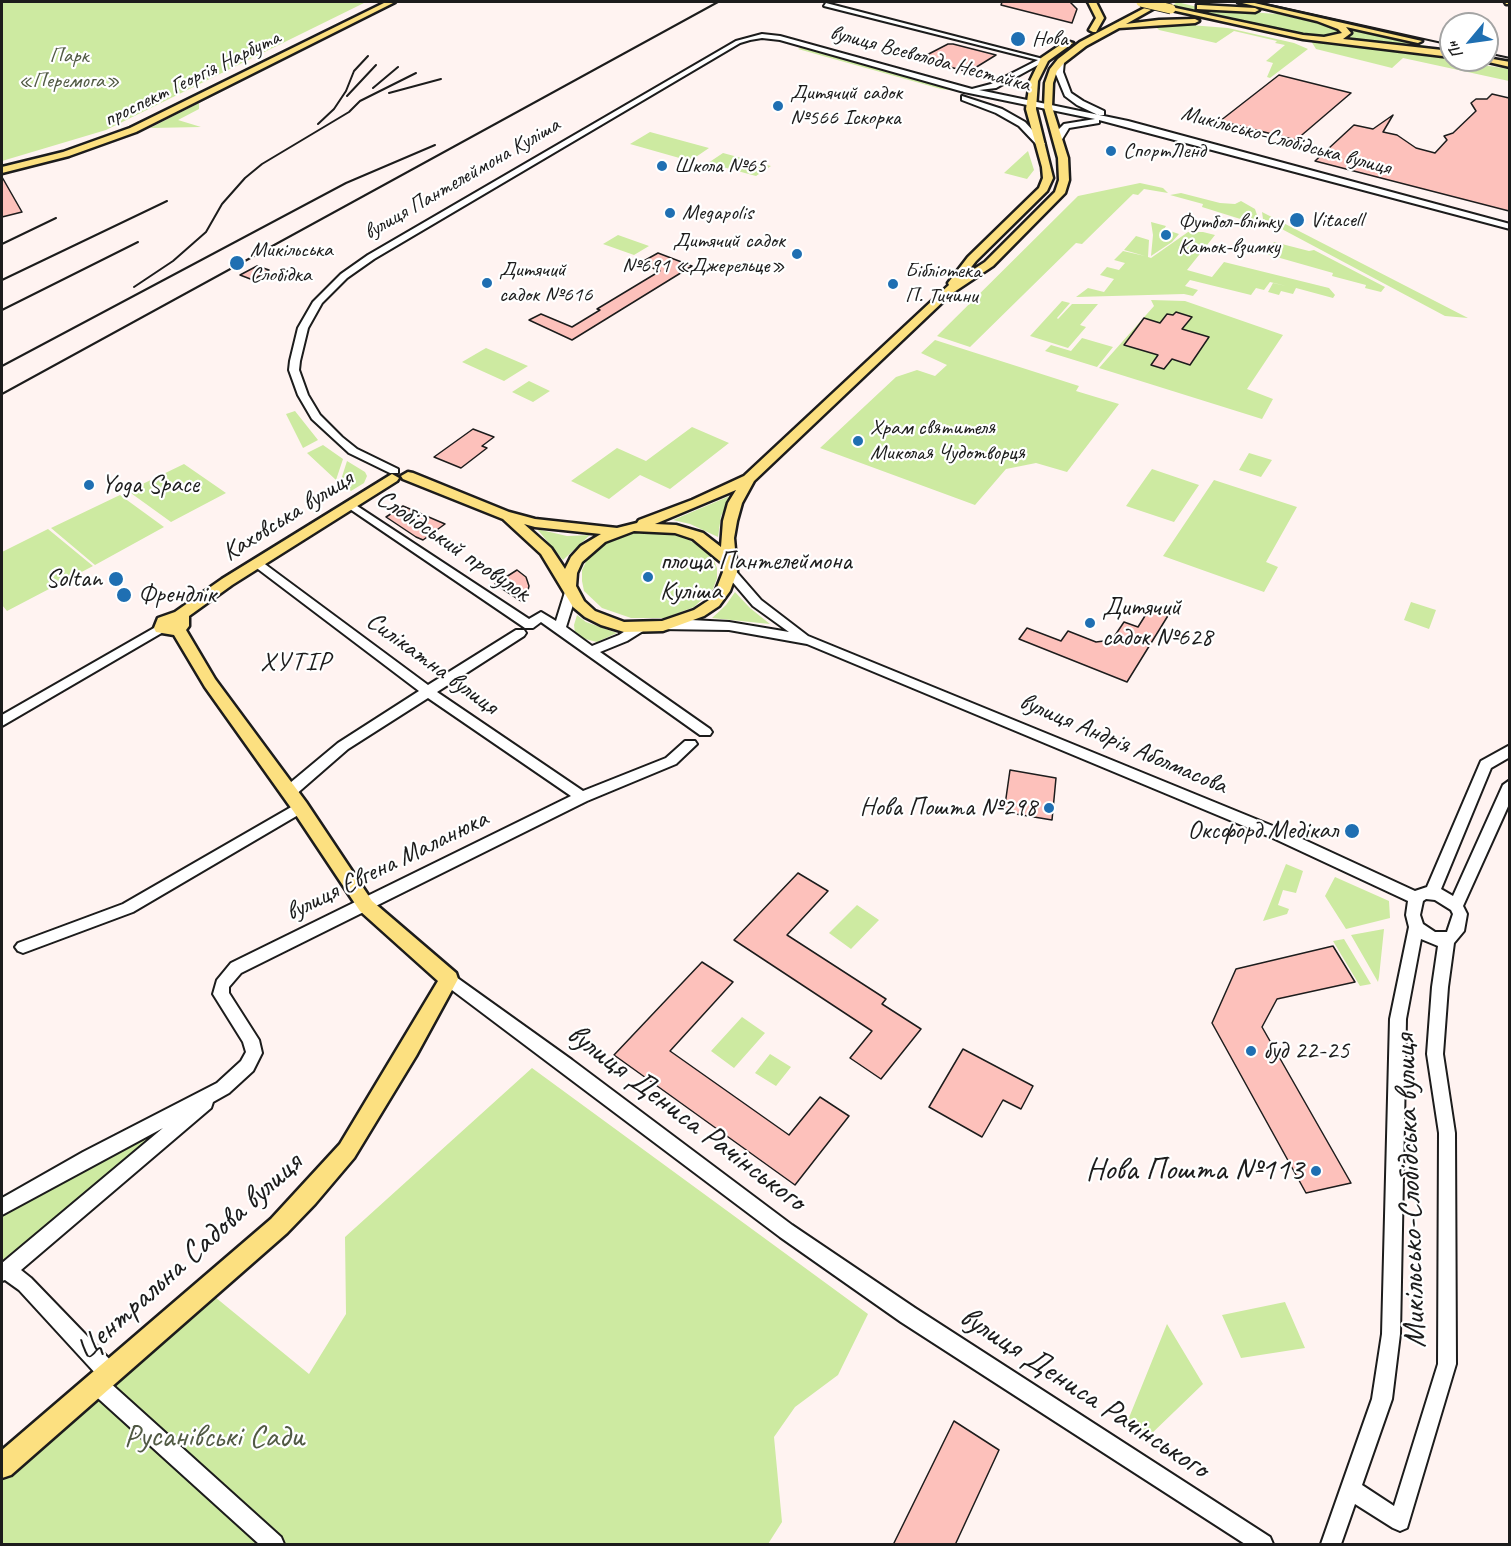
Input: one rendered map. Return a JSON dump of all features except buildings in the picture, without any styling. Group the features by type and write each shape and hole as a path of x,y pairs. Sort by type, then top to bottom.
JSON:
{"main road":[{"name":"проспект Георгія Нарбута","path":"2,165 57,151 110,132 376,2"},
{"name":"проспект Георгія Нарбута","path":"2,170 66,154 133,130 391,2"},
{"path":"1092,2 1101,18 1093,30"},
{"path":"570,589 570,573 576,560 592,544 617,531 697,503 748,479 947,292 972,260 1043,189 1048,178 1031,106 1034,81 1044,60 1143,2 1267,30 1329,38 1341,37 1347,33 1341,27 1319,19"},
{"path":"947,292 989,264 1060,193 1064,180 1063,158 1048,107 1049,83 1053,71 1061,61 1083,44 1161,2"},
{"path":"1181,2 1202,7 1289,12"},
{"path":"1242,2 1439,46"},
{"path":"1107,31 1132,25 1177,21 1232,24 1335,42 1439,53"},
{"path":"393,474 400,479 408,476 504,515 553,526 617,531"},
{"name":"Каховська вулиця","path":"173,624 258,562 351,505 393,474"},
{"path":"504,515 546,551 578,604 590,614 606,622 639,628 663,626 699,613 714,603 723,591 730,566 727,538 730,521 735,503 748,479"},
{"path":"633,527 676,529 698,536 730,566"},
{"name":"вулиця Дениса Рачінського","path":"173,624 210,683 300,807 366,906 449,980"},
{"name":"Центральна Садова вулиця","path":"2,1466 279,1226 307,1197 347,1151 449,980"}],"street":[{"path":"826,5 1044,60"},
{"name":"вулиця Пантелеймона Куліша","path":"393,474 353,451 338,439 316,417 303,395 294,370 295,360 303,328 318,302 344,276 371,257 731,45 770,39"},
{"name":"вулиця Всеволода Нестайка","path":"770,39 965,94 1048,107"},
{"path":"965,94 993,86 1044,60"},
{"path":"1061,61 1059,72 1068,94 1080,103 1125,123"},
{"path":"965,94 1022,124 1041,144"},
{"name":"Микільсько-Слобідська вулиця","path":"1048,107 1125,123 1509,227"},
{"path":"1058,139 1062,130 1067,126 1114,121"},
{"name":"Слобідський провулок","path":"351,505 529,625 541,616 705,732"},
{"name":"Силікатна вулиця","path":"258,562 427,691 582,797"},
{"name":"вулиця Андрія Аболмасова","path":"730,566 757,603 808,640"},
{"path":"560,629 570,589"},
{"name":"Каховська вулиця","path":"2,721 173,624"},
{"name":"вулиця Андрія Аболмасова","path":"663,626 691,624 729,626 808,640 1280,835 1416,898"},
{"path":"591,651 623,638 639,628"},
{"path":"289,792 343,746 520,633"},
{"name":"вулиця Євгена Маланюка","path":"274,1545 102,1378 25,1284 4,1271 247,1066 254,1053 251,1040 221,994 222,985 237,968 582,797 670,760 690,744"},
{"path":"1432,893 1486,765 1509,750"},
{"path":"1456,906 1509,785"},
{"path":"23,947 128,908 300,807"},
{"path":"1423,893 1432,893 1447,898 1456,906 1460,914 1457,931 1447,939 1430,937 1416,927 1413,915 1416,898 1423,893"},
{"name":"Микільсько-Слобідська вулиця","path":"1331,1545 1382,1399 1391,1334 1398,1019 1416,927"},
{"name":"Микільсько-Слобідська вулиця","path":"1351,1490 1400,1521 1447,1364 1447,1132 1435,1054 1440,987 1447,939"},
{"name":"вулиця Дениса Рачінського","path":"449,980 567,1065 786,1231 908,1315 1263,1545"},
{"name":"вулиця Євгена Маланюка","path":"2,1207 88,1158 223,1088"}],"green space":[{"name":"Парк «Перемога»","path":"2,2 366,2 106,130 2,161"},
{"path":"1177,2 1206,9 1277,14 1331,26 1340,33 1332,36 1290,32 1172,6"},
{"path":"1177,24 1228,28 1294,43 1308,49 1270,78 1267,77 1273,63 1266,61 1285,45 1234,31 1216,43 1159,30 1155,26"},
{"path":"1347,28 1439,50 1340,39 1353,31"},
{"path":"1311,41 1432,54 1439,55 1439,66 1403,58 1392,68 1316,49"},
{"path":"802,47 958,91 941,89 798,49"},
{"path":"1499,67 1509,69 1509,81 1468,72 1499,72"},
{"path":"199,103 199,109 178,120 201,127 150,128"},
{"path":"650,132 709,148 690,161 630,144"},
{"path":"1028,151 1034,170 1027,179 1004,173"},
{"path":"723,153 771,166 756,176 708,163"},
{"path":"1140,183 1163,188 1168,193 1144,189 1138,195 1133,194 1082,244 1076,243 970,347 937,336 1078,196"},
{"path":"1181,193 1220,203 1235,204 1241,201 1255,209 1258,218 1254,223 1250,222 1202,207 1203,204 1170,195"},
{"path":"1262,212 1468,318 1445,316 1263,219"},
{"path":"1151,222 1166,226 1164,229 1179,234 1172,242 1151,256 1153,235"},
{"path":"1188,232 1215,235 1187,270 1212,277 1224,262 1329,288 1335,295 1333,298 1296,288 1293,294 1281,291 1279,295 1268,292 1273,283 1286,286 1270,282 1264,290 1256,288 1251,295 1190,280 1185,286 1198,290 1193,296 1184,294 1076,297 1088,288 1104,292 1114,279 1100,275 1107,267 1119,270 1125,263 1114,260 1123,251 1145,256 1124,250 1136,236 1149,240 1148,257 1151,258"},
{"path":"618,235 649,246 634,255 603,244"},
{"path":"1274,242 1309,251 1314,250 1385,287 1381,292 1365,288 1366,285 1332,276 1333,273 1266,254"},
{"path":"1151,300 1185,301 1283,335 1247,389 1273,399 1262,419 1099,368 1154,306"},
{"path":"1062,301 1070,303 1058,319 1072,304 1098,304 1080,325 1086,327 1068,348 1030,336"},
{"path":"1082,338 1113,347 1097,367 1045,351 1051,345 1071,351"},
{"path":"935,340 1079,386 1076,391 1119,404 1067,472 1036,463 1006,469 975,505 820,448 896,377 917,370 935,376 947,365 921,353"},
{"path":"486,348 528,366 504,381 462,362"},
{"path":"529,381 550,391 533,402 512,392"},
{"path":"295,411 318,440 303,448 286,414"},
{"path":"692,427 729,443 670,489 640,475 609,499 571,481 617,448 646,461"},
{"path":"323,445 343,459 336,480 307,453"},
{"path":"1249,453 1272,460 1261,477 1239,470"},
{"path":"347,461 365,472 367,476 364,483 351,491 340,483"},
{"path":"184,464 226,493 171,522 128,491"},
{"path":"1152,469 1199,485 1174,522 1126,506"},
{"path":"1214,480 1297,507 1266,562 1278,567 1264,592 1163,556"},
{"path":"120,495 164,527 95,565 51,528"},
{"path":"732,495 721,516 718,537 690,524 673,520"},
{"path":"48,529 93,566 7,611 2,605 2,552"},
{"path":"537,529 567,536 590,535 563,560"},
{"path":"651,532 682,536 705,549 713,558 717,568 717,578 713,589 694,607 665,618 631,618 602,608 584,591 582,570 587,560 607,543 635,533"},
{"path":"735,592 770,624 712,618 726,605"},
{"path":"1411,602 1436,610 1429,629 1404,620"},
{"path":"577,615 586,622 617,633 597,642 581,638 575,633 574,625"},
{"path":"1286,864 1303,871 1296,893 1283,890 1278,905 1289,909 1287,914 1263,921"},
{"path":"1335,877 1389,901 1390,918 1346,929 1325,896"},
{"path":"857,905 879,920 851,949 829,933"},
{"path":"1384,929 1379,977 1378,982 1351,935"},
{"path":"1344,939 1371,984 1360,986 1333,941"},
{"path":"742,1017 765,1033 734,1068 711,1051"},
{"path":"770,1054 791,1067 776,1086 755,1073"},
{"name":"Русанівські Сади","path":"532,1068 868,1314 838,1375 795,1407 774,1437 782,1522 768,1544 2,1544 2,1479 215,1297 309,1374 346,1314 345,1237"},
{"path":"189,1112 4,1262 2,1263 2,1215"},
{"path":"1285,1302 1305,1348 1241,1358 1222,1315"},
{"path":"1167,1324 1203,1384 1147,1438 1126,1425"}],"railway":[{"path":"2,394 718,2"},
{"path":"1257,2 1439,42"},
{"path":"318,124 334,109 346,91 354,71 368,56"},
{"path":"1499,56 1510,58"},
{"path":"347,96 376,65"},
{"path":"373,88 398,67"},
{"path":"134,287 173,261 206,232 222,204 245,178 262,164 349,112 360,101 416,73"},
{"path":"389,93 441,79"},
{"path":"2,366 346,183 435,145"},
{"path":"2,280 167,201"},
{"path":"2,244 56,218"},
{"path":"2,310 138,242"}],"place":[{"name":"Нова","path":"1018,39"},
{"name":"Дитячий садок №566 Іскорка","path":"778,106"},
{"name":"СпортЛенд","path":"1111,151"},
{"name":"Школа №65","path":"662,166"},
{"name":"Megapolis","path":"670,213"},
{"name":"Vitacell","path":"1297,220"},
{"name":"Футбол-влітку Каток-взимку","path":"1166,235"},
{"name":"Дитячий садок №691 «Джерельце»","path":"797,254"},
{"name":"Микільська Слобідка","path":"237,263"},
{"name":"Дитячий садок №616","path":"487,283"},
{"name":"Бібліотека П. Тичини","path":"893,284"},
{"name":"Храм святителя Миколая Чудотворця","path":"858,441"},
{"name":"Yoga Space","path":"89,485"},
{"name":"площа Пантелеймона Куліша","path":"648,577"},
{"name":"Soltan","path":"116,579"},
{"name":"Френдлік","path":"124,595"},
{"name":"Дитячий садок №628","path":"1090,623"},
{"name":"Нова Пошта №298","path":"1049,808"},
{"name":"Оксфорд Медікал","path":"1352,831"},
{"name":"буд 22-25","path":"1251,1051"},
{"name":"Нова Пошта №113","path":"1316,1171"}],"district":[{"name":"ХУТІР","path":"296,663"}]}
